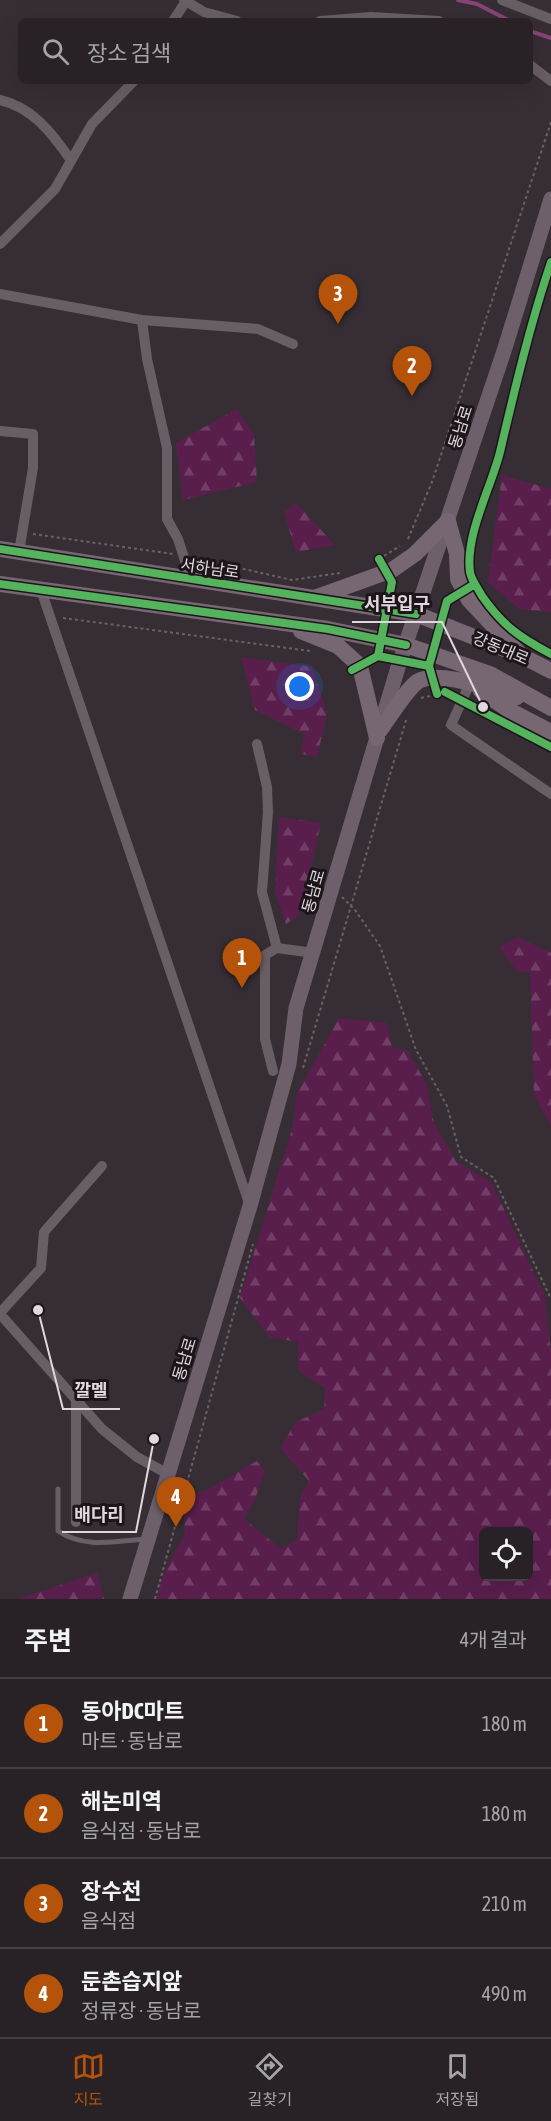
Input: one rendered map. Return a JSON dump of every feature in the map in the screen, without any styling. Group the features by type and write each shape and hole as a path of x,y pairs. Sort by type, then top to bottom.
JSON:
{"main road":[{"name":"동남로","path":"130,1599 250,1206 289,1064 296,1008 378,734 551,199"},
{"path":"316,597 383,566 416,554 448,521"},
{"path":"448,521 457,554 458,579 469,600 522,656"},
{"name":"서하남로","path":"0,549 416,614"},
{"path":"1,585 283,623 406,645"},
{"name":"강동대로","path":"416,614 522,656 551,670"},
{"path":"283,623 338,646 360,666 378,734"},
{"name":"강동대로","path":"406,645 490,674 548,707"},
{"path":"378,734 418,682 432,677 470,683 548,707"},
{"path":"470,683 507,709 551,732"}],"street":[{"path":"502,0 551,19"},
{"path":"175,18 185,1 204,12 226,18"},
{"path":"351,18 371,16 398,18"},
{"path":"533,67 551,81"},
{"path":"0,244 55,189 70,159 93,124 131,84"},
{"path":"0,100 23,108 51,132 70,159"},
{"path":"0,294 142,320 258,329 293,344"},
{"path":"142,320 147,359 167,448 167,519 185,556 191,579"},
{"path":"0,431 33,434 33,468 19,552"},
{"path":"41,590 250,1206"},
{"path":"470,683 451,725 551,794"},
{"path":"257,744 267,787 268,812 263,850 262,892 277,948"},
{"path":"273,1071 265,1040 265,956 277,948 314,953"},
{"path":"102,1166 44,1232 41,1268 0,1314 102,1429 138,1456 168,1474"},
{"path":"76,1400 76,1522"}],"lane":[{"path":"58,1490 58,1531 70,1538 89,1543 148,1539"}],"path":[{"path":"370,564 383,566 407,542 432,482 551,122"},
{"path":"22,532 185,556 292,580 350,572"},
{"path":"50,617 312,651"},
{"path":"432,677 441,693"},
{"path":"420,699 441,693 462,701"},
{"path":"300,1076 408,712"},
{"path":"333,889 351,906 380,946 416,1050 447,1106 461,1157 494,1178 551,1299"},
{"path":"155,1599 256,1234"}],"green space":[{"path":"237,409 254,435 257,482 183,500 176,443"},
{"path":"502,475 551,489 551,612 519,609 488,582"},
{"path":"296,503 335,545 296,552 284,512"},
{"path":"241,657 312,667 327,714 317,757 301,754 304,734 255,710"},
{"path":"279,817 321,823 300,915 286,924 275,893"},
{"path":"518,937 551,953 551,1126 534,1095 530,972 517,972 499,947"},
{"path":"339,1018 387,1023 392,1047 408,1051 426,1083 434,1123 456,1161 491,1182 545,1296 551,1353 551,1599 157,1599 163,1575 185,1533 183,1496 205,1491 257,1461 265,1471 254,1502 244,1519 281,1549 297,1540 300,1497 309,1481 280,1448 296,1422 324,1409 325,1388 298,1370 298,1342 269,1337 240,1298 292,1129 297,1093"},
{"path":"97,1573 104,1599 17,1599"}],"waterway":[{"path":"458,0 477,4 504,18"},
{"path":"533,32 551,38"}],"cycle path":[{"path":"551,262 517,380 496,466 475,527 469,558 472,578 497,615 521,636 551,654"},
{"path":"0,549 416,614"},
{"path":"378,656 392,582 379,559"},
{"path":"0,584 328,629 406,645"},
{"path":"437,694 429,666 447,601 475,584"},
{"path":"352,670 378,656 429,666"},
{"path":"445,692 551,747"}],"place":[{"name":"장수천","path":"338,324"},
{"name":"해논미역","path":"412,396"},
{"name":"서부입구","path":"483,707"},
{"name":"동아DC마트","path":"242,988"},
{"name":"깔멜","path":"38,1310"},
{"name":"배다리","path":"154,1439"},
{"name":"둔촌습지앞","path":"176,1527"}]}
